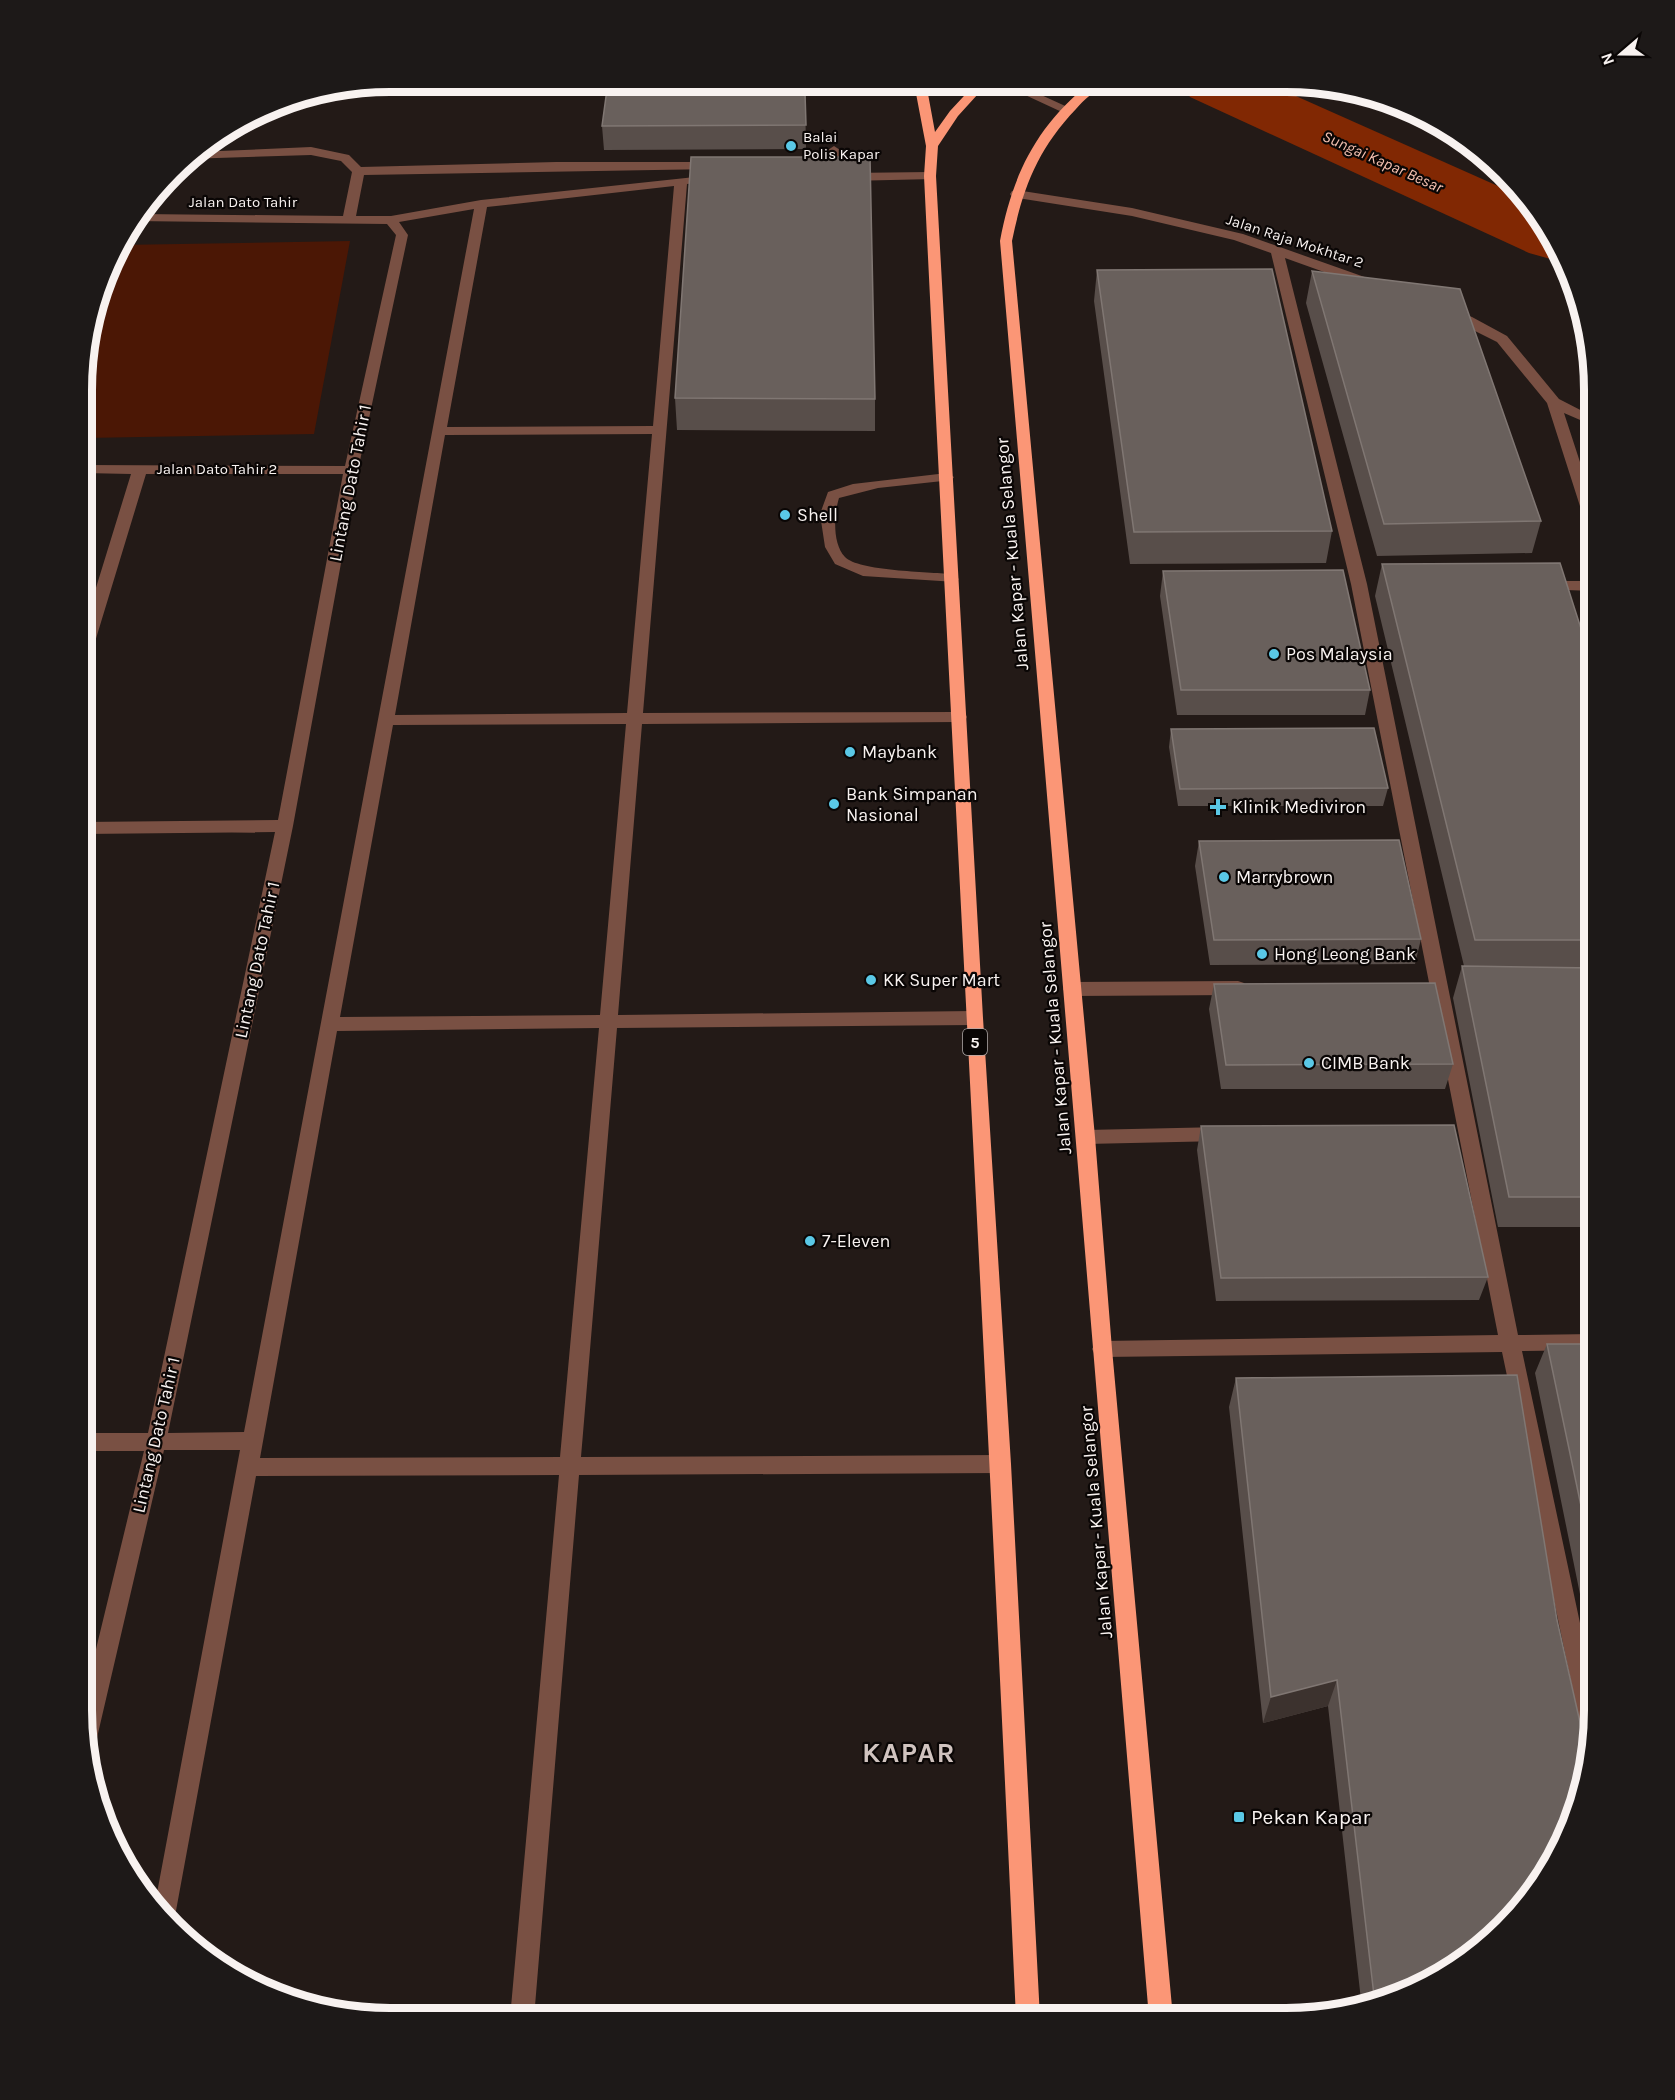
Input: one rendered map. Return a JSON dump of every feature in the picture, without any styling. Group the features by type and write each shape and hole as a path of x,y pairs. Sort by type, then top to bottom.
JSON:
{"highway":[{"path":"922,92 932,146"},
{"path":"932,146 954,114 974,92"},
{"name":"Jalan Kapar - Kuala Selangor","path":"1085,92 1068,110 1026,170 1016,194 1006,241 1086,1137 1102,1349 1160,2008"},
{"name":"5","path":"932,146 930,176 974,1018 1001,1464 1028,2008"}],"street":[{"path":"1026,92 1068,110"},
{"path":"804,165 835,160 834,150"},
{"path":"205,155 311,151 345,158 358,171 722,165"},
{"path":"358,171 349,219 391,220 481,204 704,180"},
{"path":"840,177 930,176"},
{"path":"523,2008 681,181"},
{"name":"Jalan Raja Mokhtar 2","path":"1016,194 1132,212 1238,237 1378,287"},
{"path":"166,1907 481,204"},
{"name":"Jalan Dato Tahir","path":"146,218 349,219"},
{"name":"Lintang Dato Tahir 1","path":"92,1712 156,1442 285,826 351,470 402,235 391,220"},
{"path":"1277,250 1364,585 1445,987 1461,1129 1510,1343 1584,1692"},
{"path":"1434,307 1467,320 1502,339 1554,402 1584,496"},
{"path":"1554,402 1584,417"},
{"path":"439,431 659,430"},
{"name":"Jalan Dato Tahir 2","path":"92,469 351,470"},
{"path":"92,626 140,469"},
{"path":"947,477 853,488 833,495 827,514 832,546 840,561 863,572 951,579"},
{"path":"1523,586 1584,586"},
{"path":"385,720 959,717"},
{"path":"92,828 285,826"},
{"path":"1416,987 1445,987"},
{"path":"1072,989 1250,988"},
{"path":"329,1024 974,1018"},
{"path":"1086,1137 1241,1134"},
{"path":"1102,1349 1584,1342"},
{"path":"92,1442 251,1441"},
{"path":"247,1467 1001,1464"}],"shaded area":[{"path":"350,241 314,434 92,438 92,370 97,332 107,294 129,245"}],"building":[{"path":"607,92 805,93 806,125 602,126"},
{"path":"691,157 870,157 875,399 675,398"},
{"path":"1272,269 1332,531 1134,532 1097,270"},
{"path":"1312,271 1460,289 1541,521 1384,524"},
{"path":"1560,563 1584,638 1584,940 1475,940 1382,564"},
{"path":"1343,570 1370,690 1181,690 1163,571"},
{"path":"1374,728 1388,788 1180,789 1171,729"},
{"path":"1399,840 1421,939 1214,940 1199,841"},
{"path":"1462,966 1584,968 1584,1197 1509,1197"},
{"path":"1435,983 1453,1064 1226,1065 1214,984"},
{"path":"1454,1125 1488,1277 1221,1278 1201,1126"},
{"path":"1547,1344 1584,1344 1584,1520"},
{"path":"1517,1375 1557,1620 1583,1734 1578,1768 1568,1806 1553,1842 1533,1876 1509,1907 1482,1934 1451,1958 1417,1978 1374,1995 1337,1680 1271,1697 1236,1378"}],"waterway":[{"name":"Sungai Kapar Besar","path":"1233,92 1537,230"}],"place":[{"name":"Balai Polis Kapar","path":"791,146"},
{"name":"Shell","path":"785,515"},
{"name":"Pos Malaysia","path":"1274,654"},
{"name":"Maybank","path":"850,752"},
{"name":"Bank Simpanan Nasional","path":"834,804"},
{"name":"Klinik Mediviron","path":"1218,807"},
{"name":"Marrybrown","path":"1224,877"},
{"name":"Hong Leong Bank","path":"1262,954"},
{"name":"KK Super Mart","path":"871,980"},
{"name":"CIMB Bank","path":"1309,1063"},
{"name":"7-Eleven","path":"810,1241"},
{"name":"Pekan Kapar","path":"1239,1817"}],"district":[{"name":"KAPAR","path":"909,1752"}]}
